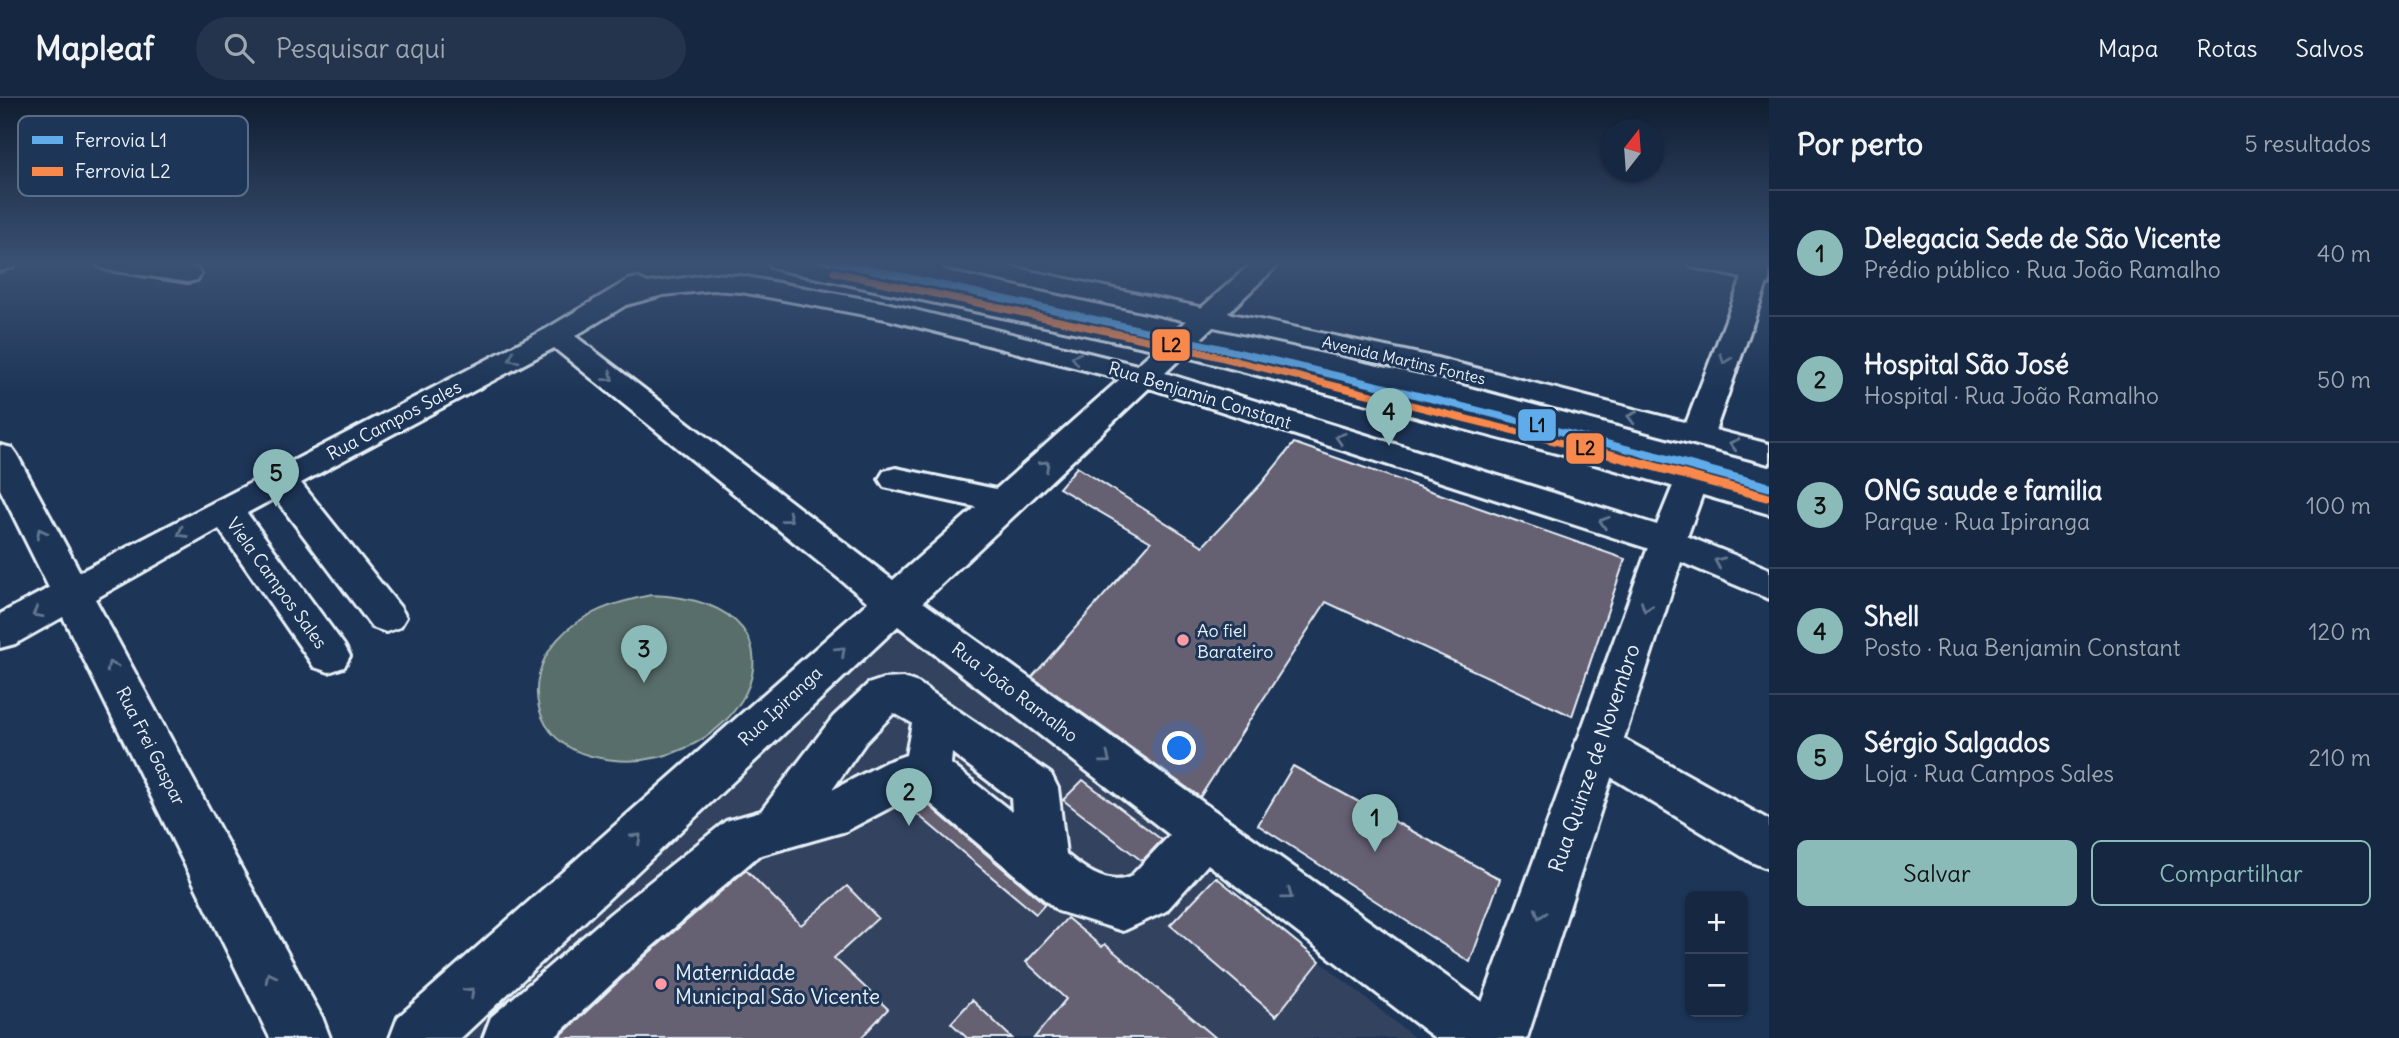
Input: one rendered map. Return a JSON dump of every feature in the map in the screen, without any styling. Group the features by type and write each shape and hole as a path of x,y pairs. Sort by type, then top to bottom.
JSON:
{"street":[{"name":"Rua Campos Sales","path":"0,633 280,480 555,335 604,306"},
{"name":"Rua Benjamin Constant","path":"858,306 1142,376 1669,542 1769,585"},
{"path":"989,306 1175,345 1691,479 1769,502"},
{"name":"Avenida Martins Fontes","path":"1164,306 1433,366 1769,454"},
{"name":"Rua Ipiranga","path":"419,1038 1220,306"},
{"path":"1698,434 1749,306"},
{"name":"Rua João Ramalho","path":"555,335 894,602 1482,1038"},
{"name":"Rua Frei Gaspar","path":"0,455 74,593 301,1038"},
{"path":"895,479 1004,503"},
{"name":"Rua Quinze de Novembro","path":"1498,1038 1691,479"},
{"path":"280,480 386,617"},
{"name":"Viela Campos Sales","path":"225,510 330,656"},
{"path":"777,828 849,730 883,696 903,695 1034,788 1042,868"},
{"path":"926,772 936,716"},
{"path":"1597,746 1769,846"},
{"path":"512,1038 629,932 744,837 829,816 903,776 926,772 1076,894 1123,906 1148,894 1205,833"}],"shaded area":[{"path":"892,614 1415,1038 436,1038"}],"green space":[{"path":"651,595 709,605 742,628 753,659 746,692 723,723 688,747 643,760 591,756 572,749 557,738 546,724 539,708 539,674 546,656 567,630 588,615 625,601"}],"building":[{"name":"Ao fiel Barateiro","path":"1294,443 1625,559 1572,716 1326,602 1200,797 1032,677 1151,542 1059,488 1077,467 1203,546 1261,484"},
{"path":"1293,766 1500,879 1470,962 1258,825"},
{"path":"1083,780 1162,840 1142,861 1063,800"},
{"path":"918,796 1045,904 1036,914 905,804"},
{"path":"746,870 801,925 847,886 878,918 834,958 888,1009 861,1038 558,1038 650,952"},
{"path":"1216,877 1320,961 1276,1016 1170,925"},
{"path":"1067,918 1102,947 1105,944 1216,1038 1034,1038 1066,999 1026,962"},
{"path":"972,1000 1012,1038 967,1038 951,1023"}],"rail line":[{"name":"L2","path":"990,306 1184,348 1494,424 1766,497"},
{"name":"L1","path":"1038,306 1186,338 1497,414 1769,487"}],"place":[{"name":"Shell","path":"1389,446"},
{"name":"Sérgio Salgados","path":"276,507"},
{"name":"Ao fiel Barateiro","path":"1183,640"},
{"name":"ONG saude e familia","path":"644,683"},
{"name":"Hospital São José","path":"909,826"},
{"name":"Delegacia Sede de São Vicente","path":"1375,852"},
{"name":"Maternidade Municipal São Vicente","path":"661,984"}]}
